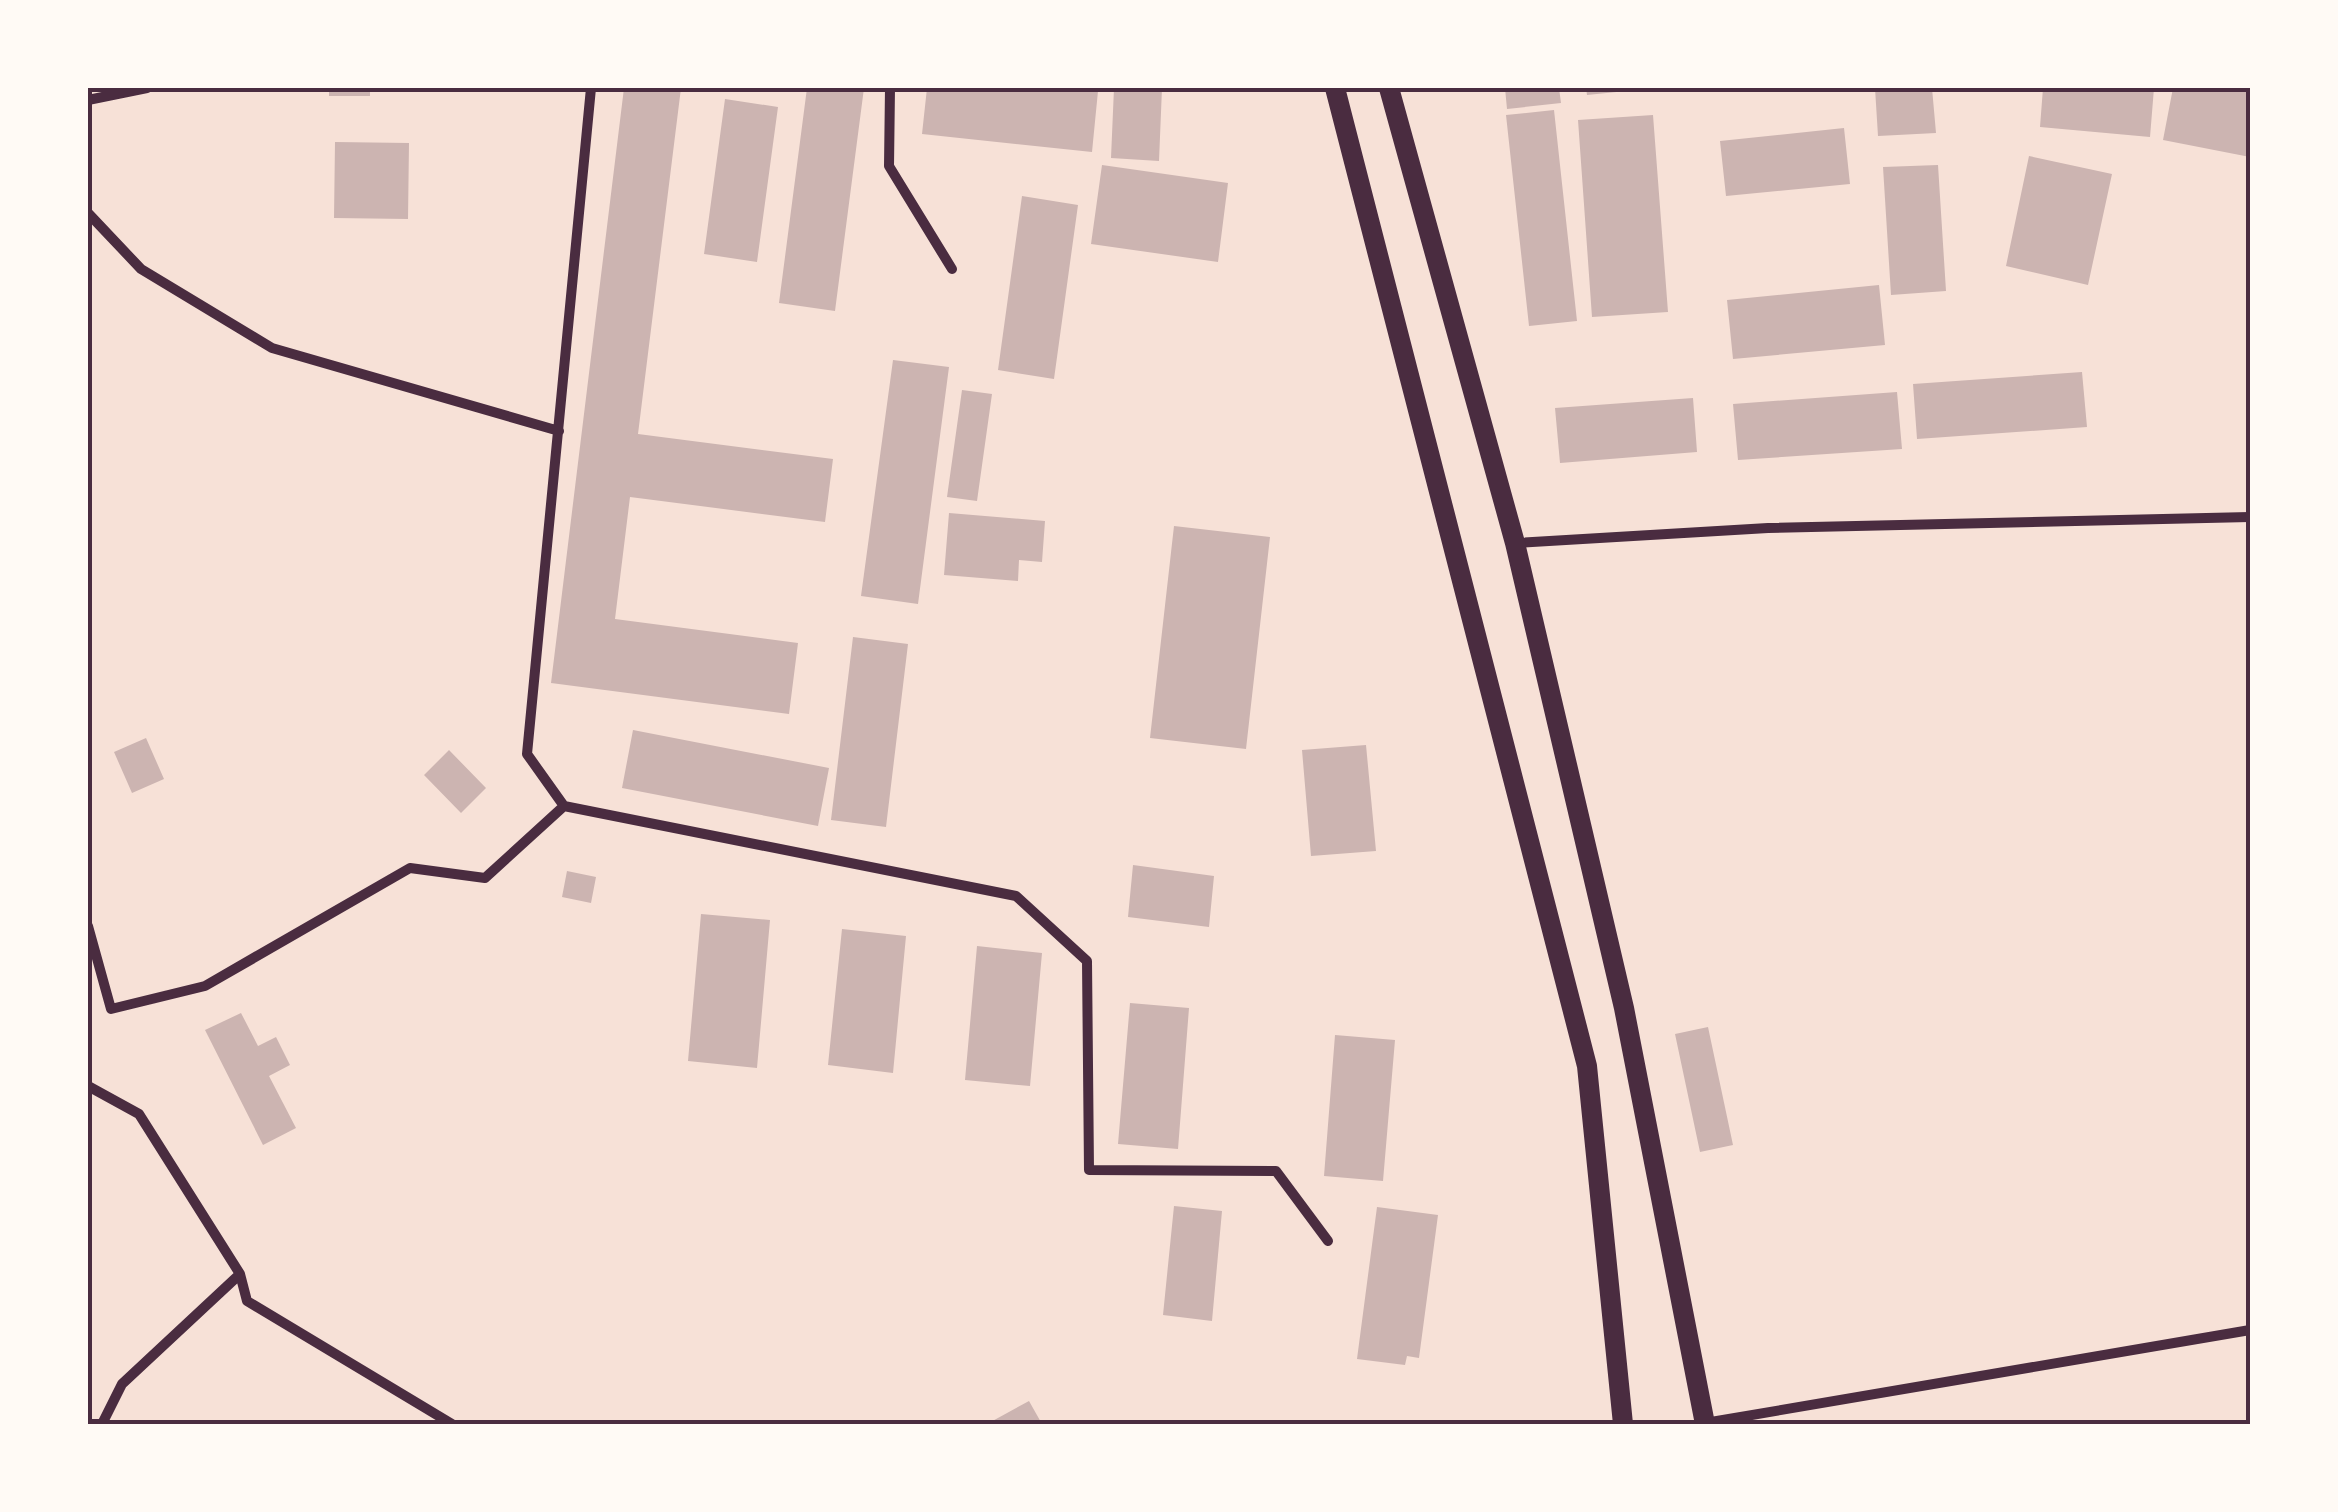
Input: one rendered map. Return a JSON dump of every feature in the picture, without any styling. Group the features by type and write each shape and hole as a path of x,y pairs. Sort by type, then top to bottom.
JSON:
{"main road":[{"path":"1334,88 1587,1066 1624,1424"},
{"path":"1389,88 1515,543 1624,1008 1705,1424"}],"street":[{"path":"88,100 147,88"},
{"path":"592,88 528,754 564,806 1016,896 1087,961 1089,1170 1276,1170 1328,1241"},
{"path":"890,88 888,166 952,270"},
{"path":"88,213 141,269 272,348 558,431"},
{"path":"1515,543 1768,528 2250,517"},
{"path":"88,926 110,1008 205,986 410,868 486,878 564,806"},
{"path":"88,1086 139,1114 240,1274 247,1300 452,1424"},
{"path":"88,1424 100,1424 122,1384 240,1274"},
{"path":"1705,1424 2250,1330"}],"building":[{"path":"329,88 370,88 370,96 329,96"},
{"path":"624,88 681,88 638,434 833,459 825,522 630,497 615,619 798,643 789,714 551,683"},
{"path":"807,88 864,88 835,311 779,303"},
{"path":"927,88 1098,91 1092,152 922,134"},
{"path":"1114,88 1162,88 1159,161 1111,158"},
{"path":"1505,88 1559,88 1561,103 1507,109"},
{"path":"1586,88 1636,88 1636,90 1587,95"},
{"path":"1875,88 1932,88 1936,133 1878,136"},
{"path":"2043,88 2154,88 2150,137 2040,127"},
{"path":"2173,88 2250,88 2250,157 2163,140"},
{"path":"725,99 778,107 757,262 704,254"},
{"path":"1554,110 1577,321 1529,326 1506,115"},
{"path":"1653,115 1668,312 1592,317 1578,120"},
{"path":"1844,128 1850,184 1726,196 1720,141"},
{"path":"335,142 409,143 408,219 334,218"},
{"path":"2029,156 2112,174 2088,285 2006,266"},
{"path":"1102,165 1228,183 1218,262 1091,244"},
{"path":"1938,165 1946,291 1891,295 1883,167"},
{"path":"1022,196 1078,205 1054,379 998,370"},
{"path":"1879,285 1885,345 1733,359 1727,300"},
{"path":"893,360 949,367 918,604 861,596"},
{"path":"2082,372 2087,427 1917,439 1913,384"},
{"path":"962,390 992,394 977,501 947,497"},
{"path":"1897,392 1902,449 1738,460 1733,404"},
{"path":"1693,398 1697,452 1560,463 1555,408"},
{"path":"949,513 1045,521 1042,562 1019,560 1018,581 944,575"},
{"path":"1174,526 1270,537 1246,749 1150,738"},
{"path":"853,637 908,644 886,827 831,820"},
{"path":"633,730 829,768 818,826 622,788"},
{"path":"146,738 164,779 132,793 114,752"},
{"path":"1366,745 1376,851 1311,856 1302,750"},
{"path":"449,750 486,788 461,813 424,775"},
{"path":"1133,865 1214,876 1209,927 1128,917"},
{"path":"567,871 596,877 591,903 562,897"},
{"path":"701,914 770,920 757,1068 688,1061"},
{"path":"842,929 906,936 893,1073 828,1065"},
{"path":"977,946 1042,953 1030,1086 965,1080"},
{"path":"1130,1003 1189,1008 1178,1149 1118,1144"},
{"path":"241,1013 258,1046 276,1037 290,1065 269,1076 296,1128 263,1145 205,1030"},
{"path":"1708,1027 1733,1145 1700,1152 1675,1034"},
{"path":"1335,1035 1395,1040 1383,1181 1324,1176"},
{"path":"1174,1206 1222,1211 1212,1321 1163,1315"},
{"path":"1377,1207 1438,1215 1419,1358 1407,1356 1405,1365 1357,1359"},
{"path":"1029,1401 1042,1424 987,1424"}]}
